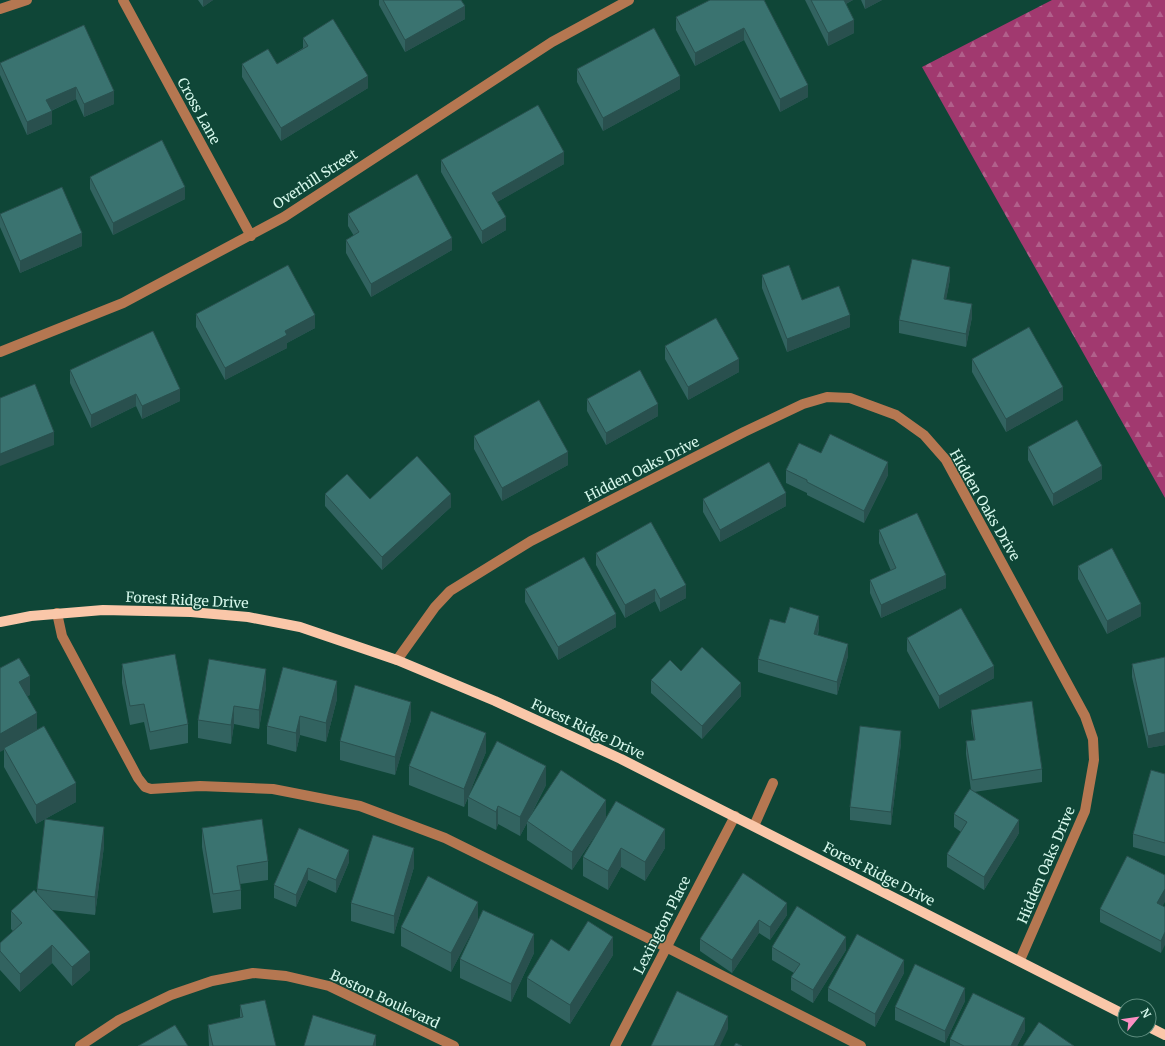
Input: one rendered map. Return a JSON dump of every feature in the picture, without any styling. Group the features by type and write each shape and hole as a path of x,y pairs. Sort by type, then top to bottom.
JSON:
{"main road":[{"name":"Forest Ridge Drive","path":"0,622 31,616 103,610 191,612 248,617 300,627 397,660 495,701 614,756 1117,1010"}],"street":[{"path":"0,9 27,0"},
{"name":"Cross Lane","path":"123,0 251,236"},
{"name":"Overhill Street","path":"0,352 123,303 251,236 284,217 552,42 629,0"},
{"name":"Hidden Oaks Drive","path":"397,660 435,607 450,591 531,541 744,432 803,404 827,397 850,398 896,415 924,435 946,460 1085,716 1093,739 1094,760 1085,811 1020,960"},
{"path":"57,614 62,636 138,778 145,787 151,789 200,786 273,789 360,806 444,838 666,947 861,1046"},
{"path":"754,826 774,783"},
{"name":"Lexington Place","path":"615,1046 735,816"},
{"name":"Boston Boulevard","path":"80,1046 119,1020 171,995 212,981 254,973 286,976 329,986 454,1046"}],"green space":[{"path":"1052,0 1165,0 1165,498 922,67"}],"building":[{"path":"383,0 461,0 465,6 405,40"},
{"path":"710,0 764,0 808,85 780,99 744,28 695,53 676,17"},
{"path":"811,0 844,0 854,20 828,33"},
{"path":"333,19 368,76 281,128 242,64 268,49 277,64 308,46 303,38"},
{"path":"84,25 114,91 84,104 76,87 46,100 52,111 27,122 0,63"},
{"path":"654,28 680,76 603,118 577,69"},
{"path":"538,105 564,152 492,193 506,217 482,231 441,160"},
{"path":"162,140 185,187 113,223 90,177"},
{"path":"417,174 452,238 371,284 346,240 359,232 348,214"},
{"path":"62,187 82,233 20,261 0,214"},
{"path":"912,259 950,267 944,299 972,304 966,334 899,320"},
{"path":"288,265 315,315 285,331 287,335 225,368 196,314"},
{"path":"789,265 802,300 839,286 850,315 787,339 762,275"},
{"path":"716,318 739,359 688,387 665,346"},
{"path":"1029,327 1063,387 1006,419 972,359"},
{"path":"153,331 180,389 142,406 136,394 91,415 70,370"},
{"path":"640,370 658,404 606,433 587,399"},
{"path":"35,384 54,432 0,454 0,398"},
{"path":"539,400 568,452 502,488 474,436"},
{"path":"1077,420 1102,466 1053,494 1028,447"},
{"path":"830,434 888,462 864,511 786,470 799,443 821,453"},
{"path":"417,456 451,494 382,557 325,494 347,474 370,499"},
{"path":"769,462 786,493 720,530 703,499"},
{"path":"917,513 946,575 881,605 870,580 896,568 879,530"},
{"path":"651,522 686,585 660,599 655,589 625,605 596,553"},
{"path":"1112,548 1141,604 1107,621 1078,566"},
{"path":"584,557 616,614 558,647 525,589"},
{"path":"790,607 819,616 814,634 848,644 837,682 758,659 770,619 785,623"},
{"path":"961,608 994,666 939,696 907,638"},
{"path":"702,647 741,683 702,726 651,680 670,660 681,671"},
{"path":"175,654 188,724 150,732 144,704 130,706 122,664"},
{"path":"1165,657 1165,732 1148,736 1132,664"},
{"path":"19,658 30,676 19,682 37,713 0,734 0,668"},
{"path":"209,659 266,669 259,710 234,706 231,725 198,720"},
{"path":"283,667 337,681 326,723 300,716 296,733 267,726"},
{"path":"355,685 411,702 395,757 340,741"},
{"path":"1032,701 1042,769 972,780 966,741 975,740 971,710"},
{"path":"431,711 486,733 464,789 409,766"},
{"path":"44,726 76,783 36,805 4,748"},
{"path":"860,726 901,731 891,812 850,807"},
{"path":"497,741 546,766 520,817 498,806 496,812 468,797"},
{"path":"561,770 606,800 572,852 527,821"},
{"path":"1151,770 1165,774 1165,843 1133,834"},
{"path":"970,789 1019,820 984,877 947,854 967,822 954,814"},
{"path":"616,801 665,829 645,862 621,848 608,871 583,857"},
{"path":"45,819 104,827 95,897 37,889"},
{"path":"262,819 268,861 237,866 241,890 213,894 202,828"},
{"path":"299,828 349,850 336,880 308,868 296,895 274,885"},
{"path":"373,835 414,848 394,916 351,903"},
{"path":"1127,856 1165,875 1165,889 1157,903 1165,907 1165,932 1161,941 1100,909"},
{"path":"743,873 787,903 770,927 759,920 732,960 700,939"},
{"path":"428,876 478,902 451,953 401,927"},
{"path":"34,890 90,952 72,967 52,945 20,974 0,951 0,943 22,923 11,911"},
{"path":"797,906 846,937 813,990 791,977 800,964 772,947"},
{"path":"483,910 534,934 511,984 460,959"},
{"path":"588,921 613,937 570,1005 527,978 551,939 569,951"},
{"path":"857,934 904,960 875,1014 828,988"},
{"path":"915,964 965,988 945,1031 895,1007"},
{"path":"677,991 728,1016 714,1046 651,1046"},
{"path":"973,993 1025,1018 1011,1046 964,1046 950,1039"},
{"path":"265,1000 276,1046 213,1046 208,1025 243,1017 240,1005"},
{"path":"313,1015 376,1035 373,1046 304,1046"},
{"path":"1039,1022 1074,1046 1023,1046"},
{"path":"175,1025 188,1046 138,1046"},
{"path":"736,1043 742,1046 734,1046"}]}
